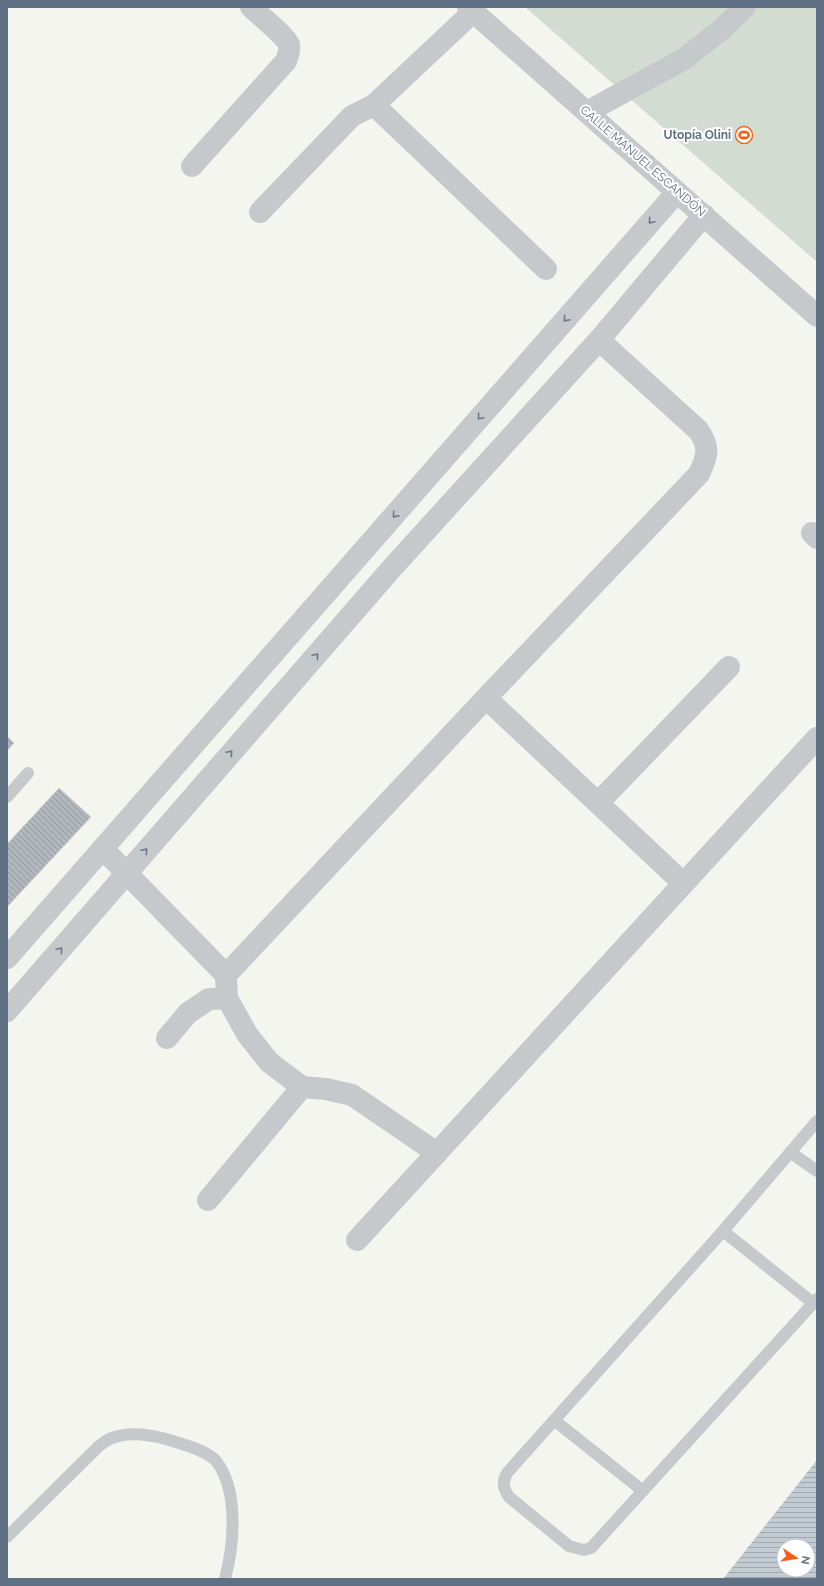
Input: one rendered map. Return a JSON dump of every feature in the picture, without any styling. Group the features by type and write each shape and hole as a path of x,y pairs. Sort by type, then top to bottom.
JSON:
{"street":[{"path":"192,166 286,61 289,53 289,45 284,38 251,7"},
{"path":"587,112 684,59 722,29 745,7"},
{"path":"260,212 352,116 374,105 471,9"},
{"name":"CALLE MANUEL ESCANDÓN","path":"471,9 817,316"},
{"path":"374,105 546,269"},
{"path":"40,973 9,951 102,849 677,192"},
{"path":"7,1011 392,568 599,340 704,215"},
{"path":"226,975 699,474 705,462 707,449 704,439 698,430 599,340"},
{"path":"368,545 392,568"},
{"path":"598,803 729,667"},
{"path":"486,698 683,883"},
{"path":"357,1240 817,738"},
{"path":"102,849 127,872 226,975 227,998 246,1034 269,1062 302,1087 326,1089 352,1096 437,1152"},
{"path":"167,1038 188,1013 209,999 227,998"},
{"path":"208,1200 302,1087"}],"lane":[{"path":"7,797 28,773"},
{"path":"723,1231 815,1301 591,1548 584,1550 569,1546 509,1497 504,1490 503,1481 507,1473 723,1231 817,1121"},
{"path":"790,1152 817,1171"},
{"path":"554,1420 642,1491"},
{"path":"7,1537 99,1446 114,1437 133,1435 158,1437 192,1446 215,1460 226,1479 231,1502 232,1527 229,1562 225,1579"}],"shaded area":[{"name":"Utopía Olini","path":"525,7 817,7 817,262"},
{"path":"817,1460 817,1579 723,1579"}],"building":[{"path":"7,736 14,743 7,751"},
{"path":"59,788 91,817 7,907 7,844"}],"place":[{"name":"Utopía Olini","path":"744,135"}]}
